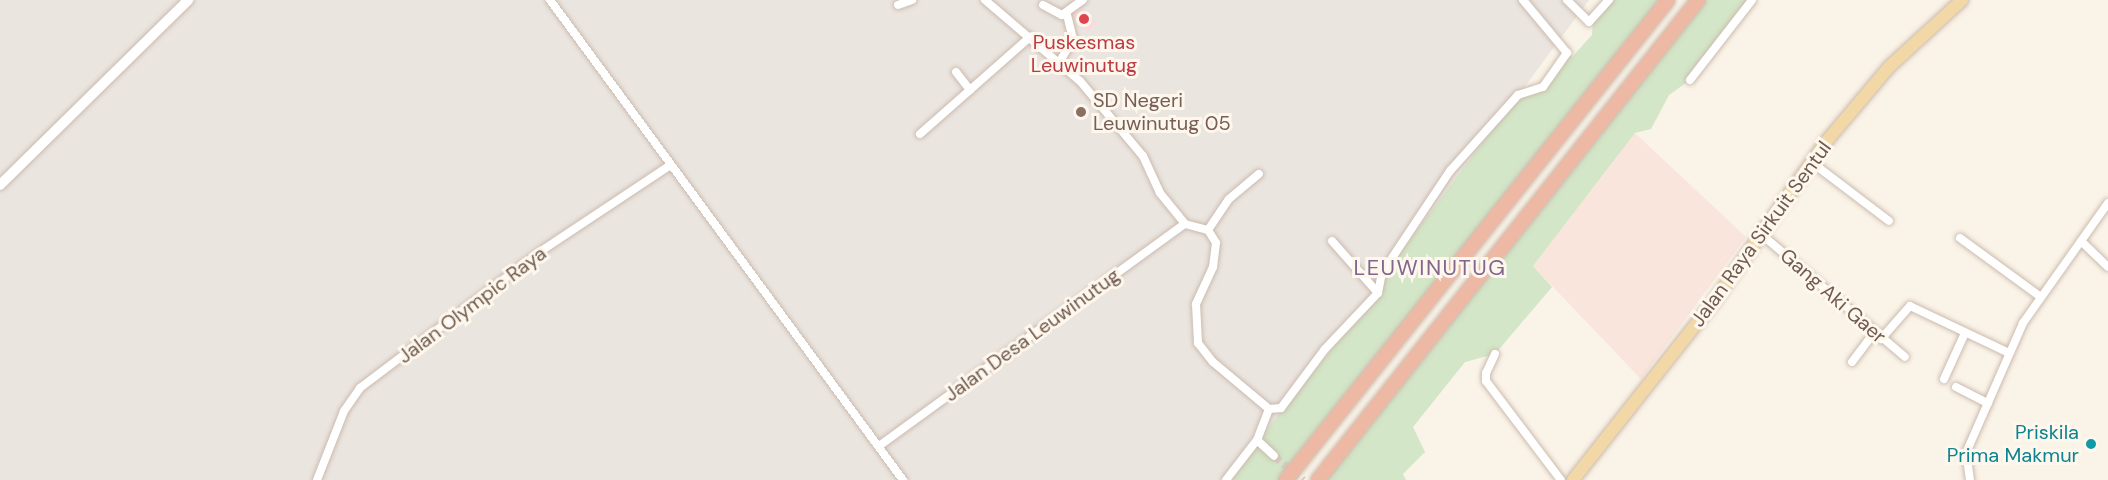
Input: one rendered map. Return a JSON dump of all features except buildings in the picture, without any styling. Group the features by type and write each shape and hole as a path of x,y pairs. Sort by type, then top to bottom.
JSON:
{"highway":[{"path":"1286,480 1668,0"},
{"path":"1318,480 1698,0"}],"main road":[{"name":"Jalan Raya Sirkuit Sentul","path":"1573,480 1643,394 1761,234 1810,161 1889,67 1962,0"}],"street":[{"path":"0,185 188,0"},
{"path":"550,0 669,166 903,480"},
{"path":"898,5 912,0"},
{"path":"985,0 1030,37 1046,54 1060,61 1143,156 1160,193 1185,224 1208,230 1214,238 1216,251 1196,304 1198,343 1213,362 1269,409 1281,408 1325,349 1377,293 1382,273 1450,171 1518,95 1543,87 1567,53 1523,0"},
{"path":"1064,15 1083,0"},
{"path":"1567,0 1589,22 1609,0"},
{"path":"1690,80 1752,0"},
{"path":"1043,5 1064,15 1073,39 1060,61"},
{"path":"920,134 1030,37"},
{"path":"956,72 970,90"},
{"path":"1810,161 1889,221"},
{"name":"Jalan Olympic Raya","path":"317,480 344,411 360,388 548,246 669,166"},
{"path":"1208,230 1229,199 1259,174"},
{"path":"1970,480 1966,453 2009,353 2041,297 2108,203"},
{"name":"Jalan Desa Leuwinutug","path":"879,446 1185,224"},
{"name":"Gang Aki Gaer","path":"1761,234 1905,357"},
{"path":"1960,238 2041,297"},
{"path":"1332,241 1377,293"},
{"path":"2081,241 2108,267"},
{"path":"1852,362 1910,306 2009,353"},
{"path":"1944,379 1965,333"},
{"path":"1495,354 1487,368 1486,381 1561,480"},
{"path":"1956,387 1988,403"},
{"path":"1226,480 1257,440 1269,409"},
{"path":"1257,440 1274,456"}],"shaded area":[{"path":"0,0 1589,0 1279,417 1225,480 0,480"},
{"name":"Puskesmas Leuwinutug","path":"1082,6 1097,23 1087,32 1071,15"},
{"path":"1635,133 1746,237 1641,379 1533,266"}],"green space":[{"path":"1609,0 1668,0 1286,480 1226,480 1377,293 1378,283 1518,95 1537,90 1567,53 1572,57 1592,35 1593,20"},
{"path":"1698,0 1752,0 1690,80 1669,95 1651,129 1635,133 1533,266 1552,287 1495,354 1465,362 1413,427 1425,452 1403,474 1406,480 1318,480"}],"tunnel":[{"path":"1274,456 1303,480"}],"place":[{"name":"Puskesmas Leuwinutug","path":"1084,19"},
{"name":"SD Negeri Leuwinutug 05","path":"1081,112"},
{"name":"Priskila Prima Makmur","path":"2091,444"}],"district":[{"name":"LEUWINUTUG","path":"1430,268"}]}
